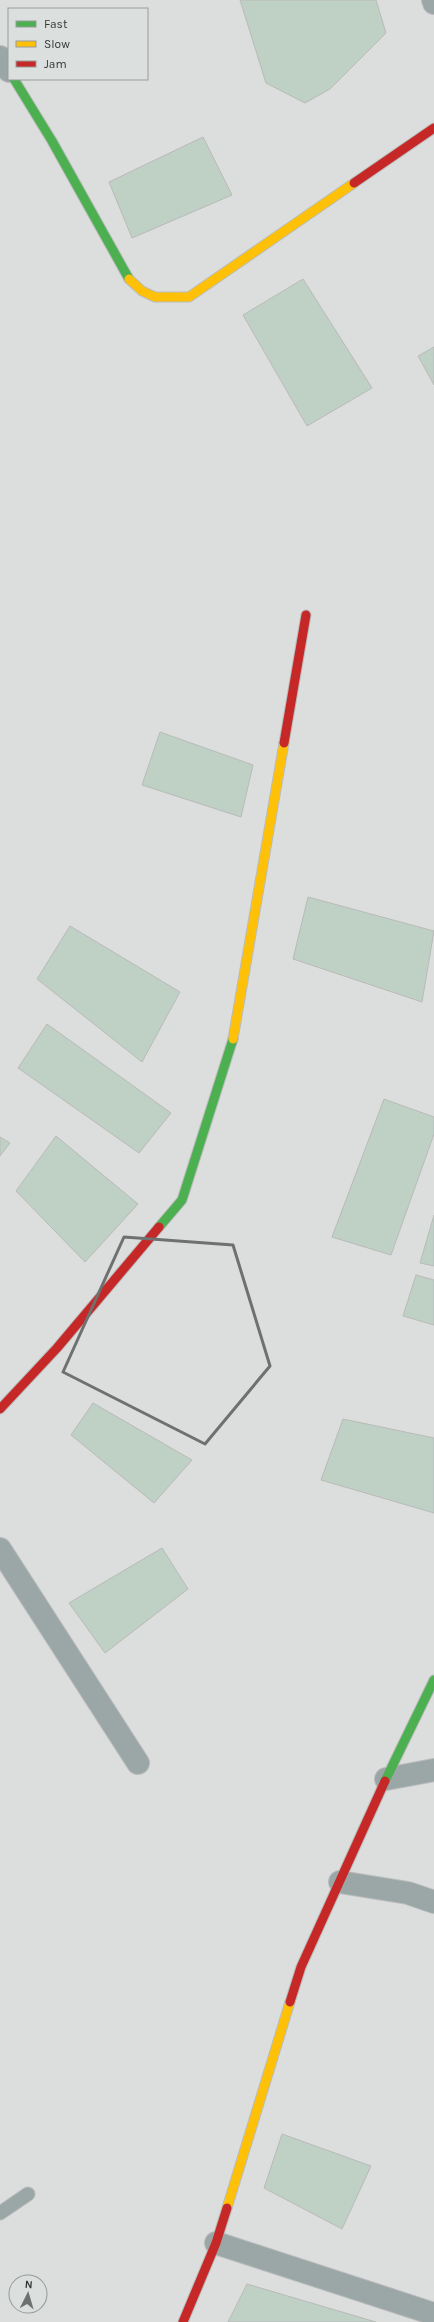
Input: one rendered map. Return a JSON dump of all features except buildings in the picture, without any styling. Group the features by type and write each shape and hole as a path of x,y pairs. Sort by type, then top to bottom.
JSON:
{"street":[{"path":"0,57 8,69"},
{"path":"15,80 52,141 126,277 140,291 161,300 190,297 434,128"},
{"path":"0,1409 58,1348 182,1200 233,1038 306,616"},
{"path":"0,1549 138,1763"},
{"path":"183,2322 216,2243 301,1967 386,1779 434,1680"},
{"path":"386,1779 434,1770"},
{"path":"340,1882 408,1893 434,1902"},
{"path":"216,2243 434,2314"}],"lane":[{"path":"0,2213 28,2194"}],"highlighted area":[{"path":"124,1237 233,1245 270,1366 205,1444 63,1372"}],"traffic: fast":[{"path":"15,80 52,141 129,279"},
{"path":"159,1227 182,1200 233,1039"},
{"path":"385,1781 434,1680"}],"traffic: slow":[{"path":"129,279 142,291 155,297 189,297 354,183"},
{"path":"233,1039 284,743"},
{"path":"227,2208 290,2002"}],"traffic: jam":[{"path":"354,183 434,128"},
{"path":"284,743 306,615"},
{"path":"0,1409 57,1348 159,1227"},
{"path":"290,2002 301,1967 385,1781"},
{"path":"183,2322 216,2243 227,2208"}]}
